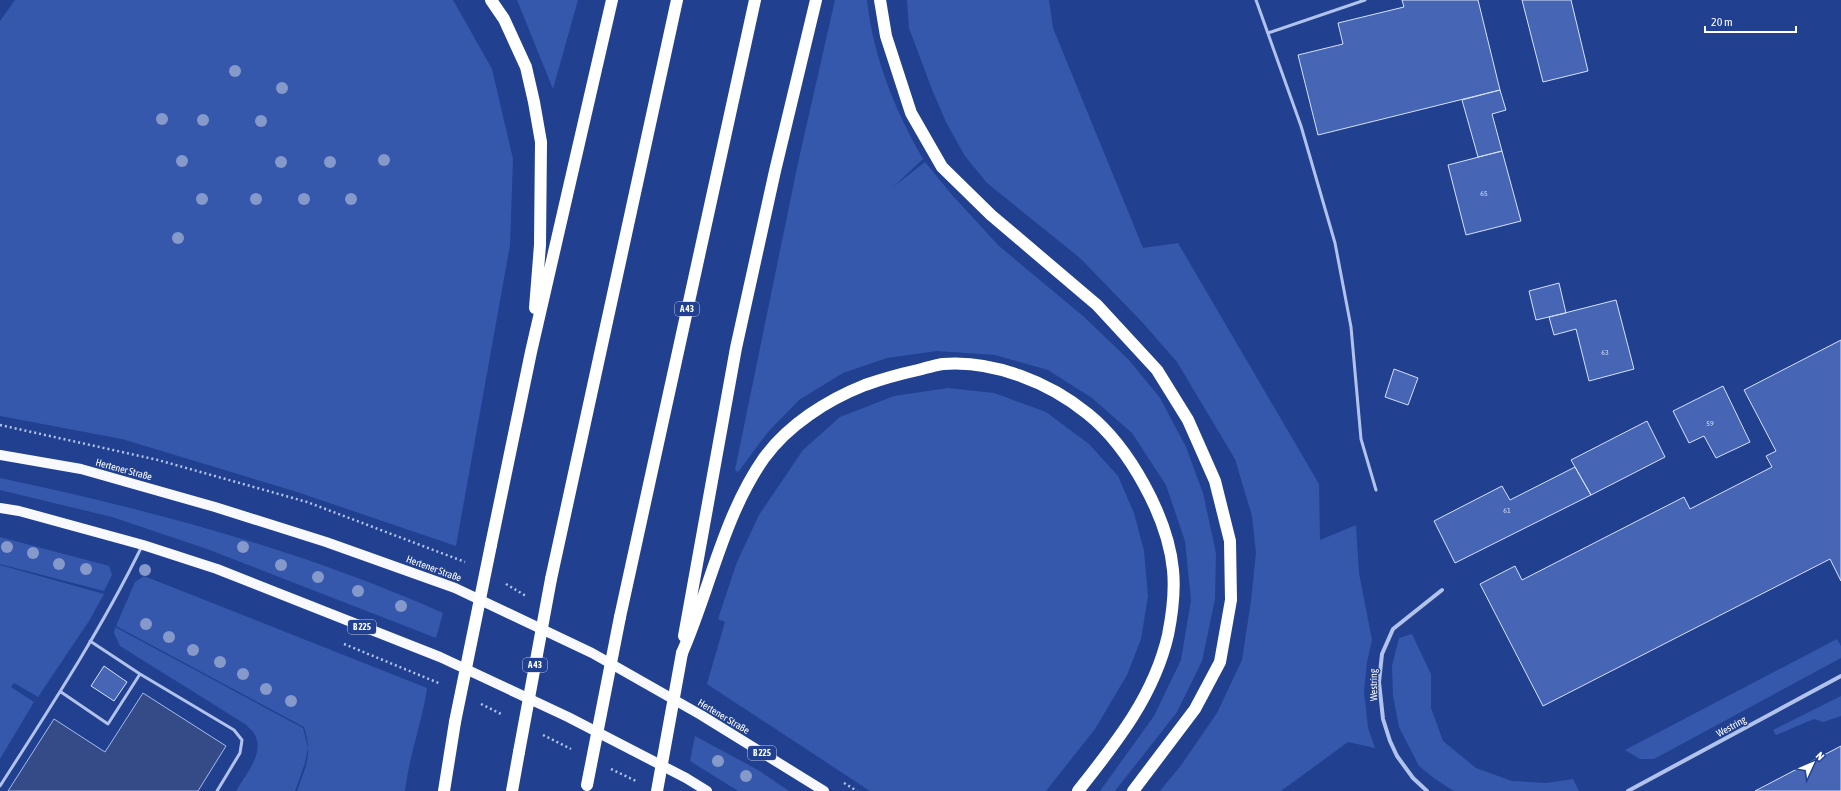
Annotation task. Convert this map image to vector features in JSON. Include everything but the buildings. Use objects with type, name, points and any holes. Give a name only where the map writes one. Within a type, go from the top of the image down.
[{"type":"highway","points":[[491,0],[504,19],[526,67],[541,142],[540,245],[531,352]]},
{"type":"highway","points":[[443,788],[455,722],[531,352],[612,0]]},
{"type":"highway","name":"A 43","points":[[512,791],[551,579],[677,0]]},
{"type":"highway","name":"A 43","points":[[586,788],[620,617],[755,0]]},
{"type":"highway","points":[[657,791],[736,348],[775,171],[816,0]]},
{"type":"highway","points":[[880,0],[886,36],[911,113],[942,167],[991,215],[1097,305],[1157,370],[1188,420],[1215,482],[1230,540],[1231,600],[1220,662],[1195,709],[1133,791]]},
{"type":"highway","points":[[682,653],[696,621],[723,537],[744,493],[765,458],[791,429],[826,404],[854,390],[882,379],[941,364],[991,368],[1016,375],[1039,384],[1089,414],[1111,438],[1131,464],[1146,488],[1159,514],[1173,570],[1172,603],[1168,634],[1151,686],[1119,739],[1078,791]]},
{"type":"main road","name":"Hertener Straße","points":[[0,455],[81,469],[215,506],[326,542],[456,588],[592,653],[701,715],[824,791]]},
{"type":"main road","name":"B 225","points":[[0,508],[19,511],[143,544],[217,569],[440,657],[568,717],[686,778],[707,791]]},
{"type":"street","name":"Westring","points":[[1428,791],[1413,778],[1397,756],[1390,741],[1383,719],[1379,682],[1382,654],[1393,629],[1442,590]]},
{"type":"street","name":"Westring","points":[[1628,791],[1841,676]]},
{"type":"lane","points":[[1256,0],[1301,126],[1335,242],[1351,327],[1361,439],[1376,490]]},
{"type":"lane","points":[[1268,33],[1365,0]]},
{"type":"lane","points":[[0,786],[60,692],[116,597],[143,544]]},
{"type":"lane","points":[[90,641],[140,674],[234,730],[242,740],[240,753],[217,791]]},
{"type":"lane","points":[[60,692],[108,724],[140,674]]},
{"type":"path","points":[[343,644],[446,687]]},
{"type":"path","points":[[480,704],[508,718]]},
{"type":"path","points":[[536,732],[578,753]]},
{"type":"path","points":[[606,767],[641,784]]},
{"type":"shaded area","points":[[15,0],[453,0],[492,69],[513,159],[510,245],[456,546],[297,492],[122,439],[0,416],[0,21]]},
{"type":"shaded area","points":[[517,0],[578,0],[553,89]]},
{"type":"shaded area","points":[[835,0],[867,0],[874,42],[887,82],[903,122],[923,159],[892,188],[925,162],[952,195],[999,246],[1083,316],[1129,360],[1160,398],[1186,447],[1203,493],[1216,553],[1215,599],[1202,661],[1177,712],[1115,791],[1100,791],[1154,716],[1181,660],[1191,600],[1185,541],[1166,485],[1132,433],[1092,398],[1048,370],[995,355],[937,351],[887,358],[843,373],[799,400],[768,432],[738,472],[735,470],[798,163]]},
{"type":"shaded area","points":[[907,0],[1049,0],[1053,28],[1143,248],[1178,243],[1319,484],[1320,540],[1356,525],[1359,573],[1372,640],[1367,662],[1364,691],[1368,728],[1375,748],[1348,742],[1281,791],[1160,791],[1182,764],[1217,713],[1242,660],[1251,601],[1256,553],[1252,516],[1235,459],[1177,362],[1143,323],[1080,258],[987,183],[965,156],[947,124],[933,92],[909,28]]},
{"type":"shaded area","points":[[948,388],[994,393],[1046,412],[1089,444],[1118,476],[1134,513],[1144,551],[1148,596],[1141,639],[1127,675],[1095,729],[1046,791],[870,791],[707,684],[725,622],[718,619],[737,562],[759,515],[803,450],[840,417],[894,396]]},
{"type":"shaded area","points":[[0,478],[57,490],[170,518],[281,551],[335,570],[389,590],[443,613],[436,638],[207,549],[112,517],[0,490]]},
{"type":"shaded area","points":[[0,537],[109,566],[112,575],[104,591],[0,564]]},
{"type":"shaded area","points":[[0,565],[104,594],[89,621],[38,697],[14,683],[11,687],[34,702],[0,759]]},
{"type":"shaded area","points":[[144,576],[427,688],[409,765],[405,791],[297,791],[306,767],[308,753],[307,737],[304,727],[116,626],[135,582]]},
{"type":"shaded area","points":[[115,627],[303,728],[308,748],[305,763],[295,791],[236,791],[253,764],[256,756],[258,748],[254,733],[245,724],[120,646],[114,633]]},
{"type":"shaded area","points":[[1412,634],[1431,674],[1431,708],[1443,741],[1476,768],[1512,781],[1546,783],[1573,779],[1579,791],[1454,791],[1435,779],[1419,766],[1399,727],[1393,696],[1392,666],[1399,638]]},
{"type":"shaded area","points":[[1837,639],[1841,646],[1841,658],[1654,759],[1640,759],[1625,750]]},
{"type":"shaded area","points":[[143,693],[226,746],[198,791],[8,791],[54,719],[105,752]]},
{"type":"shaded area","points":[[1841,696],[1841,716],[1823,722],[1814,719],[1776,735],[1773,730]]},
{"type":"shaded area","points":[[695,736],[758,770],[789,791],[738,791],[690,761]]}]
